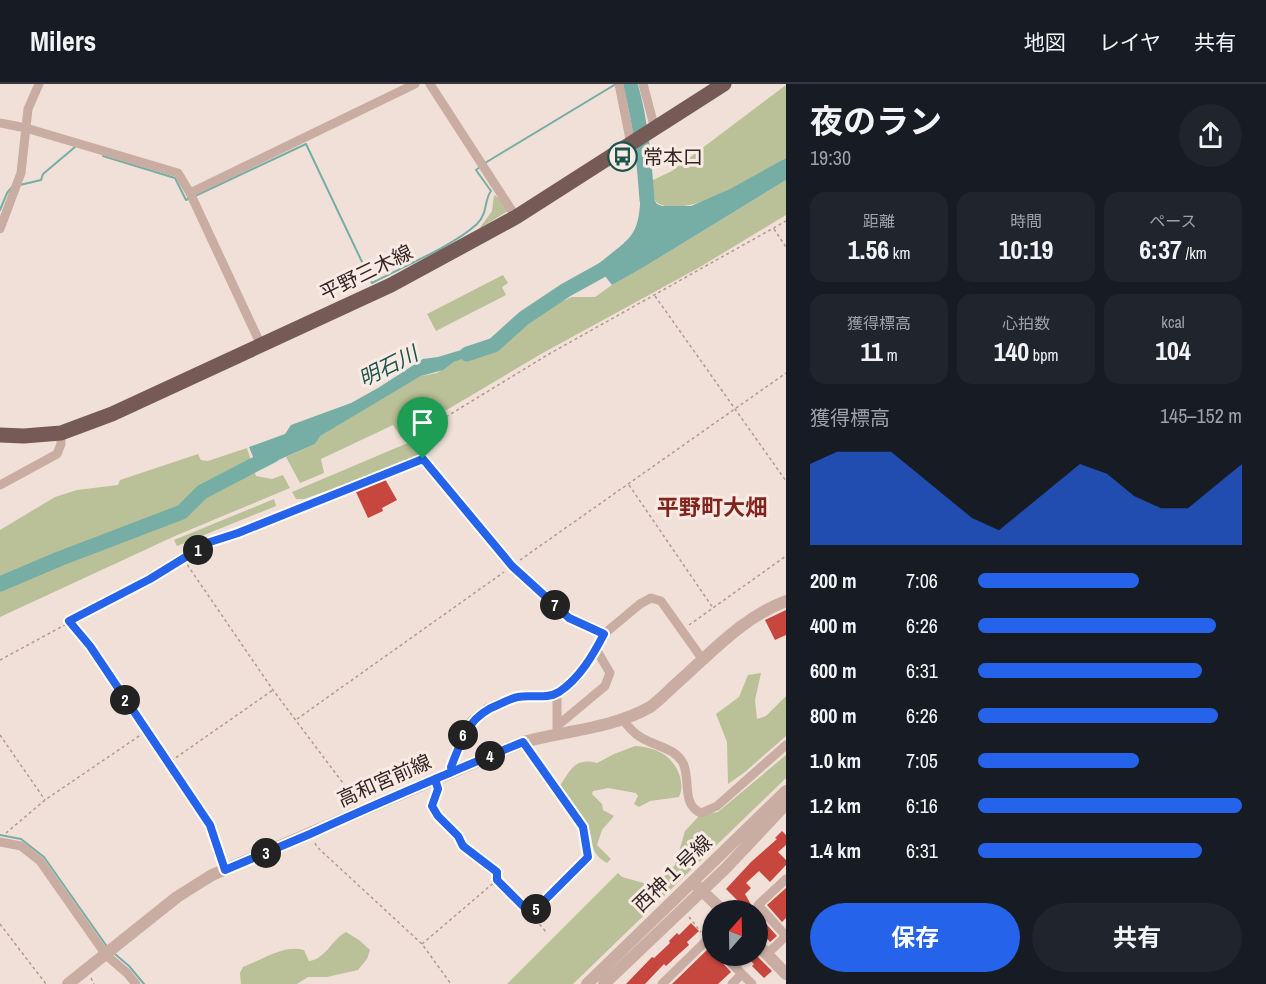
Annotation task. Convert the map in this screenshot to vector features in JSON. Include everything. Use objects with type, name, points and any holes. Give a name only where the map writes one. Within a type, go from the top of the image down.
[{"type":"main road","name":"平野三木線","points":[[0,435],[61,433],[112,414],[391,285],[516,217],[724,84]]},
{"type":"street","points":[[0,229],[21,173],[28,109],[39,84]]},
{"type":"street","points":[[190,193],[415,84]]},
{"type":"street","points":[[430,84],[516,217]]},
{"type":"street","points":[[619,84],[633,143]]},
{"type":"street","points":[[643,84],[653,130]]},
{"type":"street","points":[[0,123],[26,128],[178,173],[190,193],[261,345]]},
{"type":"street","points":[[0,485],[57,454],[62,444],[61,433]]},
{"type":"street","points":[[512,566],[569,618],[604,634]]},
{"type":"street","points":[[452,772],[451,767],[465,731],[472,720],[487,708],[518,697],[538,697],[557,693],[578,677],[604,634],[640,604],[651,598],[661,601],[703,660]]},
{"type":"street","name":"高和宮前線","points":[[68,984],[177,897],[212,875],[523,742],[557,729],[623,720],[651,706],[751,619],[771,606],[786,601]]},
{"type":"street","points":[[557,729],[605,686],[610,673],[596,649]]},
{"type":"street","points":[[557,693],[557,729]]},
{"type":"street","points":[[623,720],[637,735],[678,756],[684,765],[688,798],[693,808],[701,813],[717,806],[786,745]]},
{"type":"street","name":"西神１号線","points":[[587,984],[786,791]]},
{"type":"street","name":"西神１号線","points":[[604,984],[702,891],[786,804]]},
{"type":"street","points":[[0,842],[21,846],[40,861],[136,984]]},
{"type":"street","points":[[768,953],[786,936],[758,905],[786,879]]},
{"type":"street","points":[[691,881],[711,900]]},
{"type":"street","points":[[662,984],[702,948]]},
{"type":"street","points":[[768,955],[786,974]]},
{"type":"street","points":[[734,966],[752,984]]},
{"type":"street","points":[[732,984],[742,974]]},
{"type":"street","points":[[781,984],[786,979]]},
{"type":"path","points":[[512,566],[423,459],[413,437],[549,354],[786,221]]},
{"type":"path","points":[[773,228],[786,247]]},
{"type":"path","points":[[655,295],[786,481]]},
{"type":"path","points":[[297,719],[786,373]]},
{"type":"path","points":[[0,660],[184,559],[210,542],[423,459]]},
{"type":"path","points":[[629,484],[713,608]]},
{"type":"path","points":[[683,630],[786,556]]},
{"type":"path","points":[[184,559],[273,690],[364,810]]},
{"type":"path","points":[[69,621],[90,646],[210,825],[225,870]]},
{"type":"path","points":[[169,762],[273,690]]},
{"type":"path","points":[[8,830],[45,800],[146,731]]},
{"type":"path","points":[[0,735],[45,800]]},
{"type":"path","points":[[523,742],[583,827],[588,857],[531,914]]},
{"type":"path","points":[[435,779],[438,789],[432,806],[438,816],[458,836],[463,846],[497,872],[497,880],[531,914],[546,933]]},
{"type":"path","points":[[310,834],[317,847],[422,944],[451,984]]},
{"type":"path","points":[[422,944],[497,880]]},
{"type":"path","points":[[687,915],[702,932]]},
{"type":"path","points":[[0,924],[46,984]]},
{"type":"green space","points":[[786,85],[786,158],[739,185],[699,202],[681,207],[665,206],[653,199],[651,181],[672,171]]},
{"type":"green space","points":[[786,180],[786,215],[700,267],[541,354],[401,437],[393,425],[321,459],[324,473],[300,483],[286,457],[315,444],[319,436],[421,376],[437,373],[454,362],[486,349],[505,345],[519,331],[552,306],[572,297],[595,297]]},
{"type":"green space","points":[[494,195],[508,211],[479,229],[492,211]]},
{"type":"green space","points":[[503,275],[508,283],[502,287],[506,295],[436,331],[427,314]]},
{"type":"green space","points":[[410,442],[420,458],[304,499],[296,499],[292,492]]},
{"type":"green space","points":[[247,448],[256,476],[272,479],[283,475],[290,488],[175,536],[0,617],[0,530],[55,497],[77,490],[118,485],[120,480],[198,454],[201,460],[208,461]]},
{"type":"green space","points":[[274,499],[276,506],[177,546],[174,540]]},
{"type":"green space","points":[[761,673],[755,700],[757,719],[766,716],[786,696],[786,736],[728,784],[727,742],[716,714],[739,697],[748,675]]},
{"type":"green space","points":[[635,746],[650,748],[669,758],[680,777],[681,792],[679,797],[650,801],[639,807],[634,804],[638,796],[636,793],[608,788],[593,791],[592,794],[602,804],[603,810],[614,816],[602,830],[597,845],[611,859],[607,863],[594,851],[588,827],[559,787],[570,770],[578,763],[597,763]]},
{"type":"green space","points":[[786,755],[786,778],[573,984],[507,984],[618,873],[622,877],[647,884],[659,882],[675,865],[685,831],[700,815],[718,812]]},
{"type":"green space","points":[[346,932],[370,950],[367,959],[358,970],[327,977],[308,977],[297,984],[241,984],[240,973],[243,967],[289,949],[304,950],[309,961],[315,959]]},
{"type":"water","points":[[786,158],[786,180],[644,267],[612,285],[605,276],[593,270],[632,234],[639,214],[641,181],[651,181],[653,199],[657,204],[691,206],[730,189]]},
{"type":"water","points":[[484,343],[486,350],[454,362],[443,370],[421,376],[320,436],[315,444],[258,469],[249,447],[285,434],[291,425],[351,403],[423,359],[438,357]]},
{"type":"building","points":[[385,479],[397,500],[382,508],[383,511],[368,518],[356,492]]},
{"type":"building","points":[[786,610],[786,635],[775,640],[765,620]]},
{"type":"building","points":[[782,831],[786,835],[786,845],[778,852],[786,860],[786,865],[770,882],[759,871],[746,883],[751,888],[745,894],[748,900],[737,900],[726,889],[777,839],[775,838]]},
{"type":"building","points":[[786,888],[786,918],[782,922],[768,904]]},
{"type":"building","points":[[691,923],[699,931],[687,942],[689,945],[666,966],[664,964],[645,984],[626,984],[652,957],[654,958],[670,943],[669,941],[677,933],[679,935]]},
{"type":"building","points":[[768,926],[777,936],[770,942],[768,940]]},
{"type":"building","points":[[702,955],[702,966],[725,966],[731,972],[718,984],[672,984]]},
{"type":"building","points":[[752,966],[767,966],[772,971],[764,978]]},
{"type":"waterway","points":[[485,163],[616,84]]},
{"type":"waterway","points":[[630,84],[639,127],[647,200]]},
{"type":"waterway","points":[[193,197],[306,144],[372,283],[441,248],[477,224],[483,215],[491,191],[476,170],[480,167]]},
{"type":"waterway","points":[[20,185],[41,180],[43,174],[75,147]]},
{"type":"waterway","points":[[103,156],[175,178],[186,200],[188,199]]},
{"type":"waterway","points":[[0,210],[12,187]]},
{"type":"waterway","name":"明石川","points":[[467,354],[494,345],[524,318],[566,290],[613,264]]},
{"type":"waterway","name":"明石川","points":[[0,584],[182,512],[202,492],[273,455]]},
{"type":"waterway","points":[[0,835],[21,839],[44,857],[108,948]]},
{"type":"waterway","points":[[115,954],[144,984]]},
{"type":"place","name":"常本口","points":[[622,156]]},
{"type":"district","name":"平野町大畑","points":[[712,507]]},
{"type":"route","points":[[423,459],[210,542],[150,579],[69,621],[90,646],[210,825],[225,870],[435,779],[452,772],[463,767],[523,742],[583,827],[588,857],[531,914],[497,880],[497,872],[463,846],[458,836],[438,816],[432,806],[438,789],[435,779],[452,772],[451,767],[465,731],[472,720],[487,708],[518,697],[538,697],[557,693],[578,677],[604,634],[569,618],[512,566],[423,459]]}]
